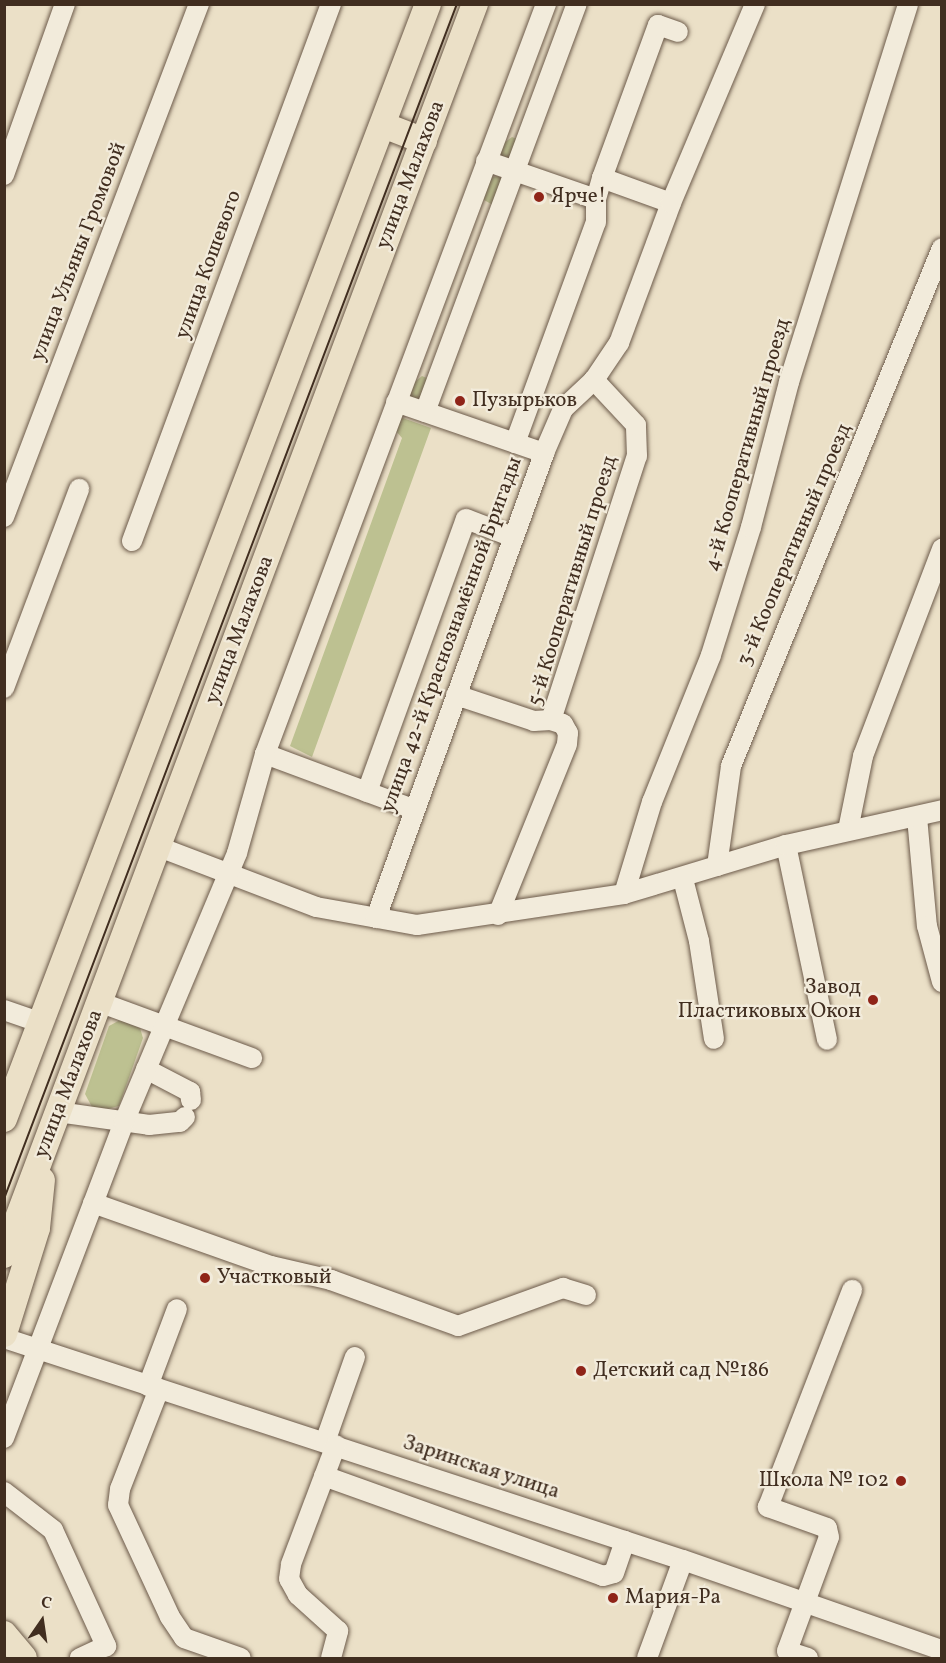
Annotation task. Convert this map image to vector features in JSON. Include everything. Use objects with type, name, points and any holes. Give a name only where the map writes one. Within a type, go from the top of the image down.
[{"type":"main road","name":"улица Малахова","points":[[4,1119],[428,4]]},
{"type":"main road","name":"улица Малахова","points":[[4,1255],[475,4]]},
{"type":"main road","points":[[383,125],[424,141]]},
{"type":"main road","points":[[4,1336],[37,1228],[42,1193],[42,1156]]},
{"type":"main road","points":[[4,1634],[24,1659]]},
{"type":"street","points":[[4,175],[65,4]]},
{"type":"street","name":"улица Ульяны Громовой","points":[[4,517],[199,4]]},
{"type":"street","name":"улица Кошевого","points":[[132,542],[331,4]]},
{"type":"street","points":[[4,1438],[124,1122],[229,873],[265,753],[546,4]]},
{"type":"street","points":[[425,412],[578,4]]},
{"type":"street","points":[[594,380],[618,343],[671,203],[755,4]]},
{"type":"street","name":"4-й Кооперативный проезд","points":[[624,894],[652,802],[711,656],[751,527],[789,382],[908,4]]},
{"type":"street","points":[[515,443],[596,222],[596,200],[602,178],[658,25],[678,32]]},
{"type":"street","points":[[486,161],[596,200]]},
{"type":"street","points":[[602,178],[671,203]]},
{"type":"street","name":"3-й Кооперативный проезд","points":[[717,867],[731,766],[942,248]]},
{"type":"street","name":"улица 42-й Краснознамённой Бригады","points":[[376,918],[413,809],[544,453],[563,409],[594,380]]},
{"type":"street","name":"5-й Кооперативный проезд","points":[[498,915],[567,744],[568,733],[563,724],[551,720],[637,456],[636,425],[594,380]]},
{"type":"street","points":[[396,402],[544,453]]},
{"type":"street","points":[[4,687],[80,489]]},
{"type":"street","points":[[366,792],[466,519],[513,537]]},
{"type":"street","points":[[848,830],[863,756],[942,549]]},
{"type":"street","points":[[456,695],[534,721],[551,720]]},
{"type":"street","points":[[265,753],[413,809]]},
{"type":"street","points":[[159,847],[229,873],[267,891],[316,907],[417,925],[498,915],[624,894],[683,879],[786,845],[942,810]]},
{"type":"street","points":[[917,817],[927,926],[942,982]]},
{"type":"street","points":[[786,845],[827,1040]]},
{"type":"street","points":[[683,879],[699,941],[714,1039]]},
{"type":"street","points":[[99,1002],[252,1058]]},
{"type":"street","points":[[4,1010],[41,1023]]},
{"type":"street","points":[[58,1112],[149,1125],[180,1122],[188,1109],[189,1092],[146,1069]]},
{"type":"street","points":[[93,1203],[271,1266],[331,1280],[458,1326],[563,1288],[586,1295]]},
{"type":"street","points":[[808,1659],[786,1655],[829,1537],[827,1528],[768,1507],[852,1290]]},
{"type":"street","points":[[177,1309],[154,1388],[120,1489],[118,1505],[170,1617],[184,1638],[241,1659]]},
{"type":"street","name":"Заринская улица","points":[[4,1336],[154,1388],[683,1560],[942,1650]]},
{"type":"street","points":[[331,1659],[338,1631],[298,1595],[289,1579],[291,1564],[324,1476],[330,1444],[355,1357]]},
{"type":"street","points":[[324,1476],[603,1576],[614,1573],[625,1541]]},
{"type":"street","points":[[4,1492],[53,1530],[102,1636],[106,1646],[80,1659]]},
{"type":"street","points":[[647,1659],[683,1560]]},
{"type":"green space","points":[[512,137],[519,140],[508,165],[499,161],[501,145]]},
{"type":"green space","points":[[497,176],[504,179],[493,205],[484,200],[483,194],[490,178]]},
{"type":"green space","points":[[422,376],[429,379],[418,405],[409,400],[411,385]]},
{"type":"green space","points":[[400,417],[431,428],[312,757],[290,746],[402,438],[396,431]]},
{"type":"green space","points":[[120,1020],[140,1028],[143,1038],[119,1106],[103,1110],[92,1107],[85,1094],[109,1026]]},
{"type":"tram line","points":[[4,1199],[457,4]]},
{"type":"place","name":"Ярче!","points":[[539,197]]},
{"type":"place","name":"Пузырьков","points":[[460,401]]},
{"type":"place","name":"Завод Пластиковых Окон","points":[[873,1000]]},
{"type":"place","name":"Участковый","points":[[205,1278]]},
{"type":"place","name":"Детский сад №186","points":[[581,1371]]},
{"type":"place","name":"Школа № 102","points":[[901,1481]]},
{"type":"place","name":"Мария-Ра","points":[[613,1598]]}]
